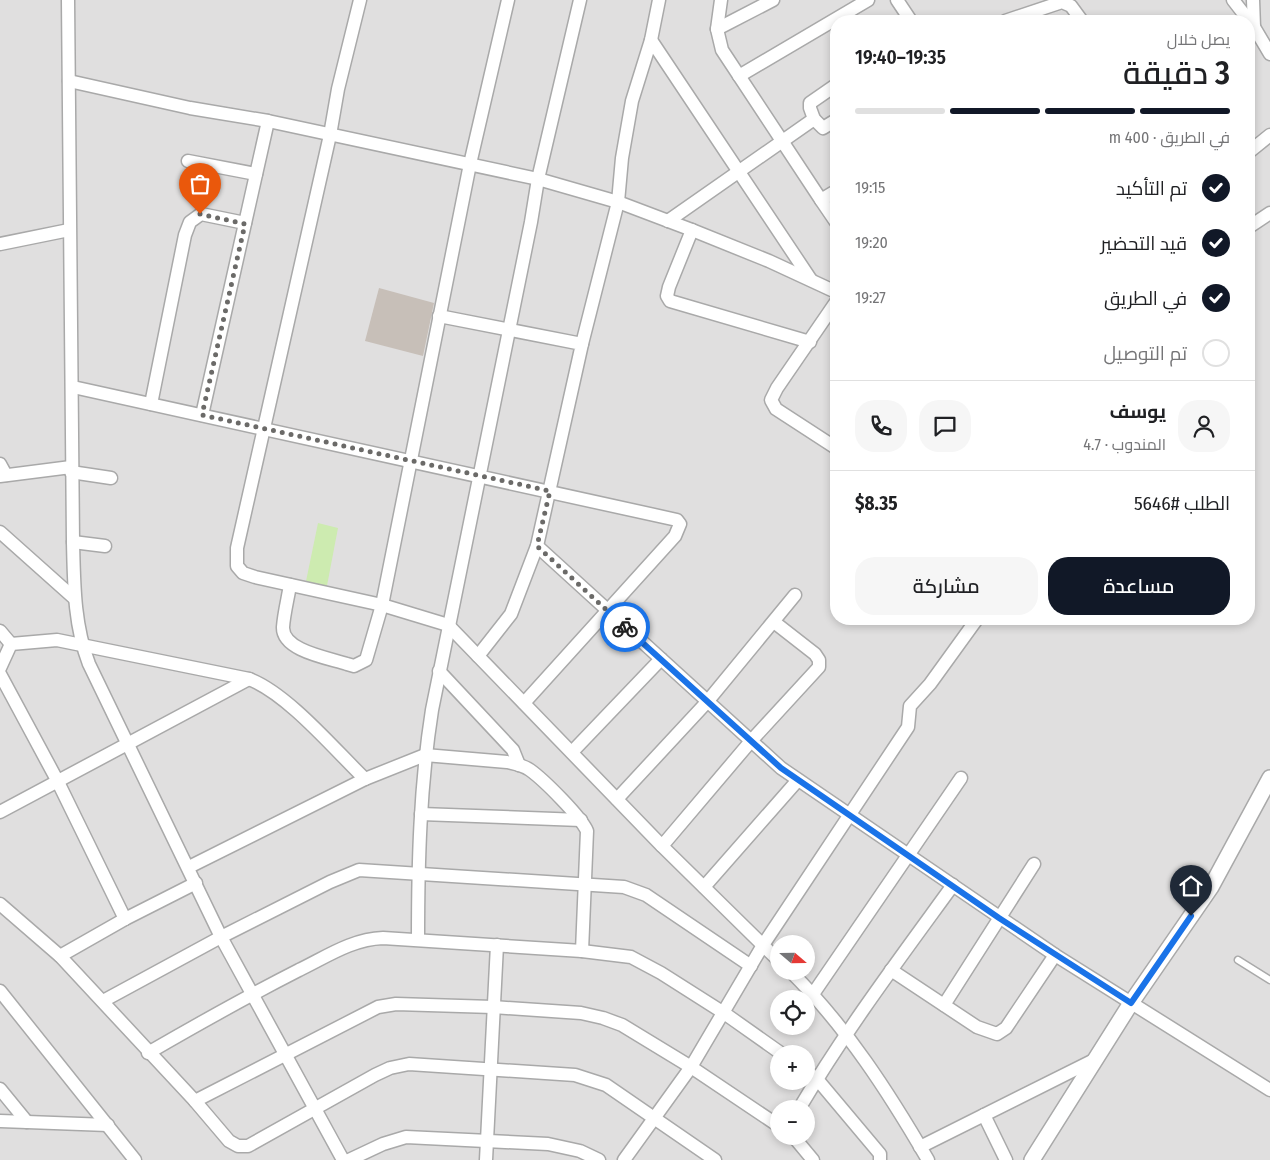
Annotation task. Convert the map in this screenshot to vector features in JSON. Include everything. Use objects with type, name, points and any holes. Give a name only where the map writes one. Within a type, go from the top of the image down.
[{"type":"street","points":[[68,0],[69,230],[73,387],[71,469],[74,598],[81,644],[88,664],[189,867],[221,937],[343,1160]]},
{"type":"street","points":[[360,0],[338,89],[330,135],[263,428],[236,562],[243,573],[382,605],[448,625],[662,846],[770,953]]},
{"type":"street","points":[[290,585],[283,629],[288,642],[298,648],[354,666],[366,660],[382,605],[470,164],[508,0]]},
{"type":"street","points":[[418,939],[418,874],[425,755],[439,671],[510,330],[538,179],[580,0]]},
{"type":"street","points":[[478,656],[511,614],[537,546],[582,344],[618,202],[622,158],[632,101],[652,40],[659,0]]},
{"type":"street","points":[[720,0],[717,29],[722,50],[830,213]]},
{"type":"street","points":[[717,29],[773,0]]},
{"type":"street","points":[[843,15],[868,0]]},
{"type":"street","points":[[897,0],[907,15]]},
{"type":"street","points":[[1233,0],[1245,15]]},
{"type":"street","points":[[1253,0],[1254,15]]},
{"type":"street","points":[[1027,15],[1062,2],[1071,6],[1078,15]]},
{"type":"street","points":[[739,76],[830,22]]},
{"type":"street","points":[[1255,29],[1270,54]]},
{"type":"street","points":[[652,40],[811,280]]},
{"type":"street","points":[[69,80],[190,108],[268,121],[538,179],[618,202],[692,230],[830,289]]},
{"type":"street","points":[[830,90],[810,103],[814,119],[823,128],[830,124]]},
{"type":"street","points":[[668,221],[814,119]]},
{"type":"street","points":[[202,415],[268,121]]},
{"type":"street","points":[[1255,147],[1270,135]]},
{"type":"street","points":[[188,161],[256,174]]},
{"type":"street","points":[[821,200],[830,195]]},
{"type":"street","points":[[152,404],[185,235],[190,222],[200,214],[245,224]]},
{"type":"street","points":[[1255,223],[1270,214]]},
{"type":"street","points":[[0,244],[69,230]]},
{"type":"street","points":[[692,230],[669,287],[667,296],[670,301],[810,342]]},
{"type":"street","points":[[830,311],[772,395],[772,403],[776,409],[830,444]]},
{"type":"street","points":[[439,316],[582,344]]},
{"type":"street","points":[[73,387],[667,516],[679,522],[680,527],[674,536],[524,703]]},
{"type":"street","points":[[2,472],[71,469],[111,478]]},
{"type":"street","points":[[0,532],[74,598]]},
{"type":"street","points":[[73,542],[105,546]]},
{"type":"street","points":[[537,546],[750,741],[798,780],[1055,955],[1270,1090]]},
{"type":"street","points":[[617,799],[707,702],[795,596]]},
{"type":"street","points":[[662,846],[750,741],[815,673],[820,664],[815,654],[774,622]]},
{"type":"street","points":[[624,1160],[691,1067],[763,946],[848,815],[908,728],[910,706],[930,684],[973,625]]},
{"type":"street","points":[[0,631],[11,644]]},
{"type":"street","points":[[11,644],[57,640],[249,679],[260,683],[282,699],[365,779]]},
{"type":"street","points":[[0,668],[11,644]]},
{"type":"street","points":[[572,752],[661,659]]},
{"type":"street","points":[[439,671],[513,750],[519,765]]},
{"type":"street","points":[[0,674],[57,780],[125,919]]},
{"type":"street","points":[[0,812],[127,742],[249,679]]},
{"type":"street","points":[[189,867],[365,779],[425,755],[519,765],[530,771],[581,820],[588,837],[582,951]]},
{"type":"street","points":[[815,991],[961,778]]},
{"type":"street","points":[[1032,1160],[1131,1003],[1211,887],[1270,778]]},
{"type":"street","points":[[704,887],[798,780]]},
{"type":"street","points":[[421,814],[581,820]]},
{"type":"street","points":[[944,1005],[1034,864]]},
{"type":"street","points":[[103,1002],[221,937],[351,872],[366,870],[624,887],[646,895],[751,966]]},
{"type":"street","points":[[60,956],[125,919],[196,883]]},
{"type":"street","points":[[815,1072],[847,1036],[891,970],[953,885]]},
{"type":"street","points":[[0,904],[60,956],[148,1053],[195,1101],[229,1141],[243,1147],[248,1146],[375,1075],[400,1065],[575,1075],[591,1079],[618,1093],[716,1160]]},
{"type":"street","points":[[148,1053],[252,994],[361,940],[370,938],[418,939],[616,954],[642,961],[724,1013],[770,1046]]},
{"type":"street","points":[[486,1160],[497,945]]},
{"type":"street","points":[[891,970],[977,1027],[998,1034],[1006,1028],[1055,955]]},
{"type":"street","points":[[799,980],[809,990]]},
{"type":"street","points":[[0,991],[134,1160]]},
{"type":"street","points":[[815,996],[847,1036],[901,1114],[928,1160]]},
{"type":"street","points":[[195,1101],[286,1056],[378,1007],[396,1004],[493,1007],[582,1013],[603,1018],[622,1026],[691,1067],[770,1120]]},
{"type":"street","points":[[920,1147],[1096,1059]]},
{"type":"street","points":[[815,1078],[880,1154],[880,1160]]},
{"type":"street","points":[[0,1089],[27,1122]]},
{"type":"street","points":[[984,1115],[1006,1160]]},
{"type":"street","points":[[0,1122],[108,1125]]},
{"type":"street","points":[[349,1160],[383,1144],[406,1137],[487,1140],[565,1147],[600,1160]]},
{"type":"street","points":[[800,1145],[813,1160]]},
{"type":"lane","points":[[1238,960],[1270,980]]},
{"type":"shaded area","points":[[0,0],[1270,0],[1270,1160],[0,1160]]},
{"type":"green space","points":[[318,523],[338,528],[326,591],[305,586]]},
{"type":"building","points":[[379,288],[434,303],[423,356],[365,341]]},
{"type":"way so far","points":[[200,214],[245,224],[202,415],[550,491],[537,546],[625,627]]},
{"type":"route","points":[[625,627],[781,768],[999,918],[1131,1003],[1191,916]]}]
